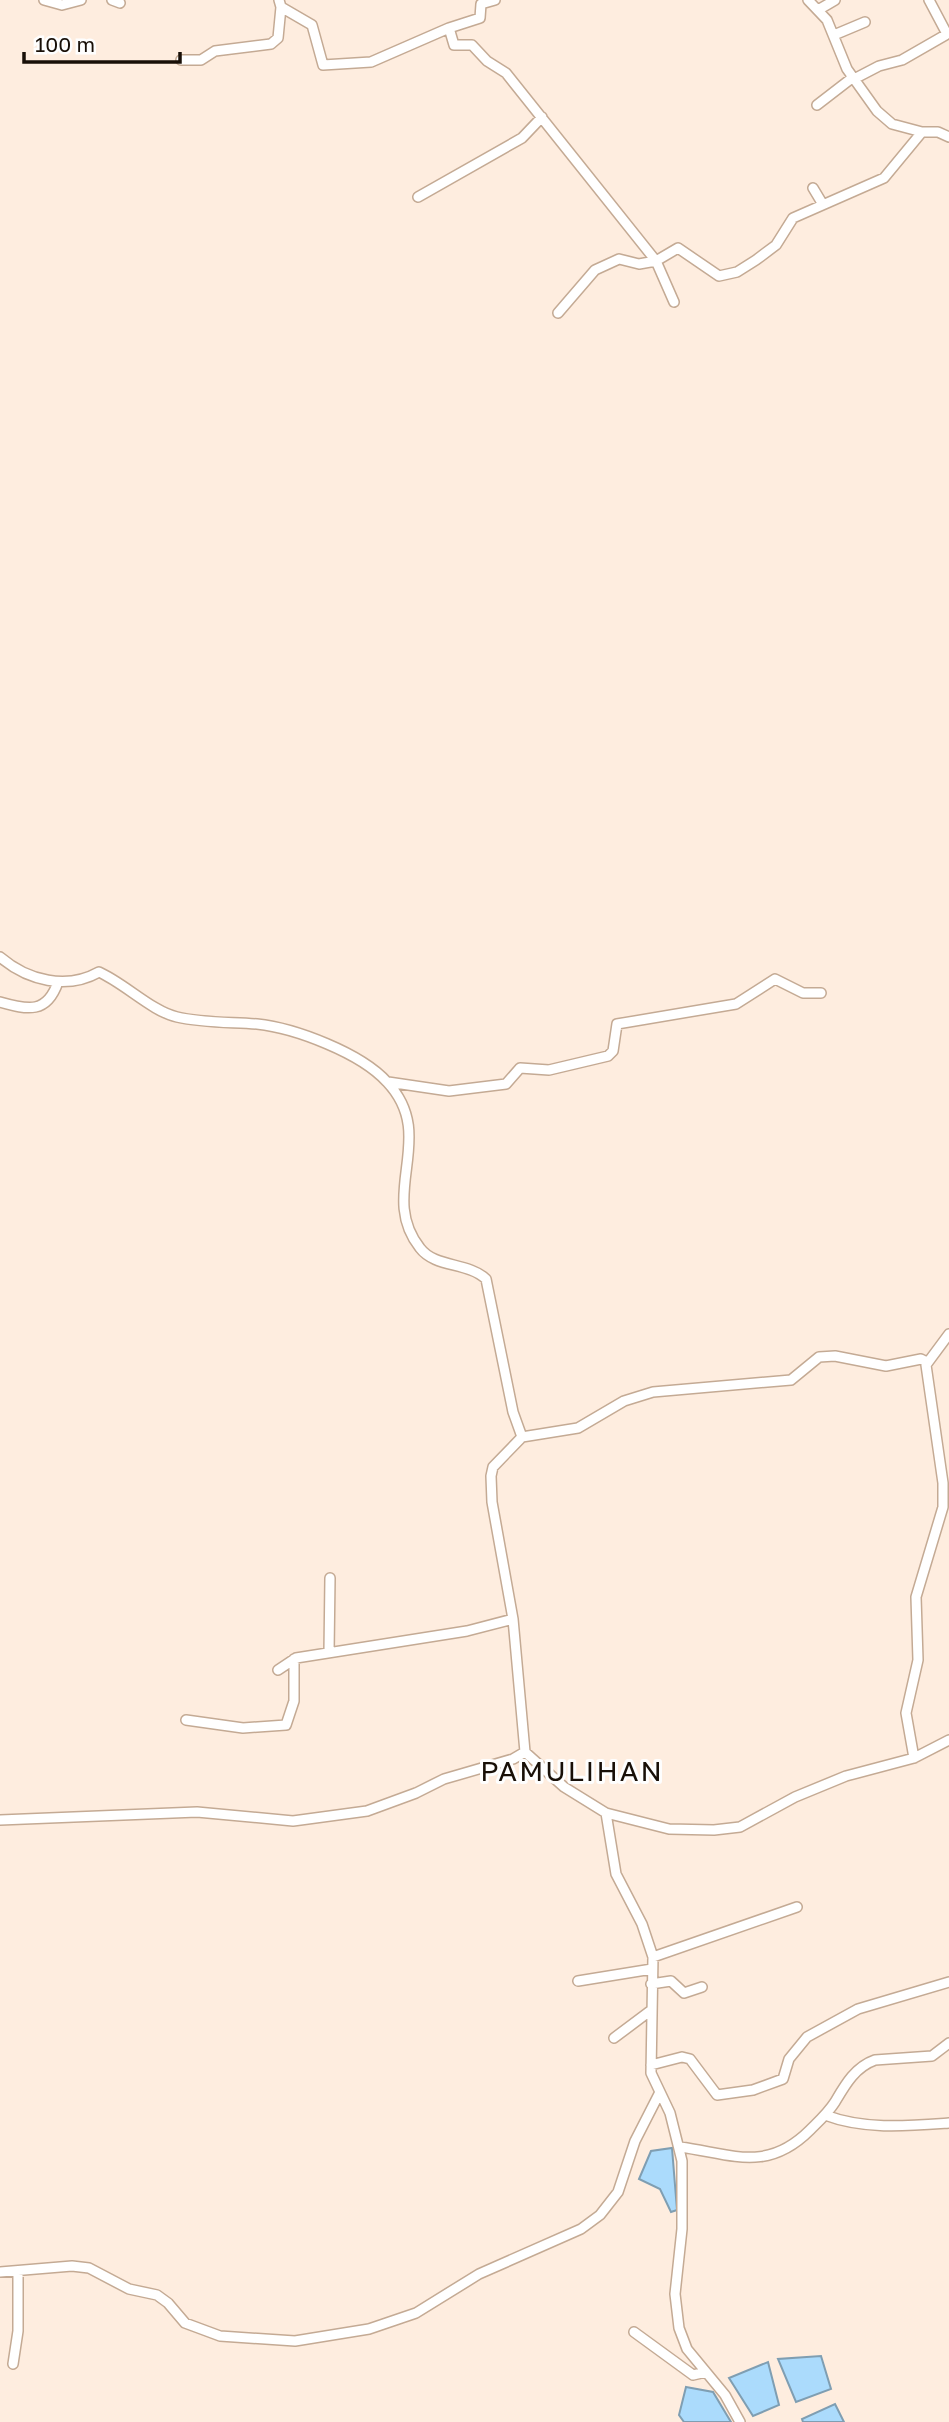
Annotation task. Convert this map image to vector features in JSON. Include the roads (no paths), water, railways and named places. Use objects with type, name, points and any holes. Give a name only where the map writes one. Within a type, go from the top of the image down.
[{"type":"street","points":[[44,0],[62,5],[82,0]]},
{"type":"street","points":[[280,3],[312,25],[323,65],[371,62],[449,28],[480,18],[481,4],[495,0]]},
{"type":"street","points":[[808,0],[827,20],[853,78],[877,111],[892,124],[922,132],[938,132],[949,137]]},
{"type":"street","points":[[818,10],[835,0]]},
{"type":"street","points":[[817,105],[853,78],[899,61],[948,34],[929,0]]},
{"type":"street","points":[[181,60],[201,60],[215,51],[271,44],[278,38],[280,3]]},
{"type":"street","points":[[834,35],[865,22]]},
{"type":"street","points":[[449,28],[453,44],[472,45],[487,61],[506,73],[656,261],[674,302]]},
{"type":"street","points":[[418,197],[522,138],[542,117]]},
{"type":"street","points":[[558,313],[595,270],[620,259],[639,264],[656,261],[678,248],[719,276],[737,272],[776,244],[793,218],[884,178],[922,132]]},
{"type":"street","points":[[813,188],[822,203]]},
{"type":"street","points":[[0,957],[14,969],[58,982],[81,982],[99,972],[119,981],[175,1017],[258,1024],[304,1036],[353,1058],[387,1082],[406,1113],[410,1127],[411,1145],[403,1185],[406,1220],[421,1250],[433,1258],[478,1272],[486,1279],[513,1412],[522,1437]]},
{"type":"street","points":[[387,1082],[443,1092],[501,1085],[520,1068],[549,1070],[608,1056],[613,1051],[617,1024],[736,1004],[770,980],[778,980],[803,993],[821,993]]},
{"type":"street","points":[[0,1002],[21,1007],[42,1005],[51,999],[58,982]]},
{"type":"street","points":[[914,1758],[906,1713],[918,1660],[916,1597],[943,1507],[943,1483],[928,1386],[928,1362],[949,1334]]},
{"type":"street","points":[[928,1362],[921,1359],[876,1365],[835,1356],[819,1357],[791,1380],[653,1392],[624,1401],[578,1428],[522,1437],[493,1467],[492,1502],[513,1619],[525,1752],[564,1787],[606,1813],[668,1829],[714,1830],[740,1827],[795,1797],[846,1776],[914,1758],[949,1740]]},
{"type":"street","points":[[329,1652],[330,1578]]},
{"type":"street","points":[[278,1670],[294,1659],[467,1631],[513,1619]]},
{"type":"street","points":[[186,1720],[243,1728],[286,1725],[294,1701],[294,1659]]},
{"type":"street","points":[[0,1820],[197,1812],[306,1819],[367,1811],[416,1793],[444,1779],[513,1759],[525,1752]]},
{"type":"street","points":[[606,1813],[616,1874],[642,1924],[653,1957],[650,2011],[652,2081],[670,2113],[680,2147],[682,2229],[676,2313],[681,2339],[725,2395],[740,2422]]},
{"type":"street","points":[[653,1957],[797,1907]]},
{"type":"street","points":[[578,1981],[652,1969]]},
{"type":"street","points":[[651,1984],[671,1981],[684,1993],[702,1987]]},
{"type":"street","points":[[650,2065],[682,2057],[690,2059],[717,2095],[764,2086],[783,2079],[789,2059],[807,2037],[858,2008],[949,1982]]},
{"type":"street","points":[[614,2038],[650,2011]]},
{"type":"street","points":[[680,2147],[731,2157],[777,2154],[800,2140],[825,2116],[849,2080],[866,2064],[875,2060],[932,2056],[949,2043]]},
{"type":"street","points":[[0,2272],[72,2266],[89,2268],[129,2289],[157,2295],[169,2303],[185,2323],[220,2336],[295,2341],[369,2329],[416,2314],[479,2274],[581,2229],[600,2215],[618,2192],[635,2141],[659,2094]]},
{"type":"street","points":[[825,2116],[841,2122],[874,2125],[949,2123]]},
{"type":"street","points":[[13,2364],[18,2332],[18,2271]]},
{"type":"street","points":[[634,2332],[694,2375],[706,2372]]},
{"type":"water","points":[[672,2148],[677,2210],[671,2212],[660,2189],[639,2179],[651,2151]]},
{"type":"water","points":[[821,2356],[831,2389],[796,2402],[778,2359]]},
{"type":"water","points":[[768,2362],[779,2405],[753,2416],[729,2378]]},
{"type":"water","points":[[686,2387],[713,2392],[731,2422],[684,2422],[679,2415]]},
{"type":"water","points":[[835,2404],[844,2422],[803,2422],[802,2419]]},
{"type":"district","name":"PAMULIHAN","points":[[572,1770]]}]
